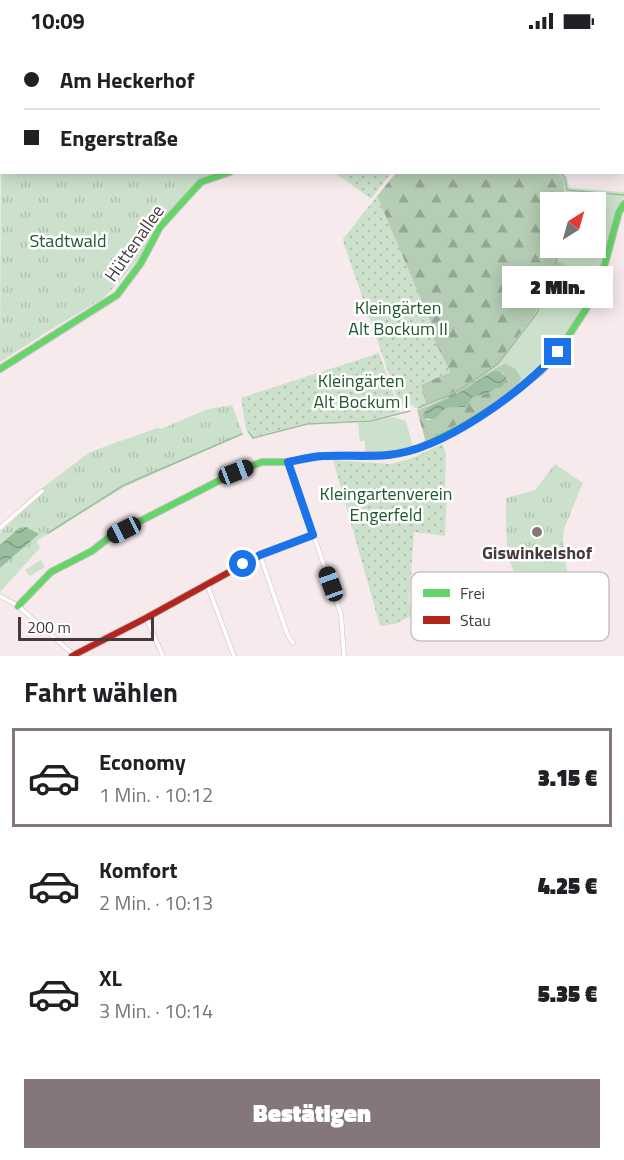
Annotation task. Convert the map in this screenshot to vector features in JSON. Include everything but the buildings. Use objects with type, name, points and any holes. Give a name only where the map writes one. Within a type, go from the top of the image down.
[{"type":"street","name":"Hüttenallee","points":[[0,369],[117,295],[141,263],[160,227],[201,182],[224,174]]},
{"type":"street","points":[[18,606],[51,572],[92,551],[111,536],[236,472],[262,462],[288,462],[321,456],[389,455],[417,449],[469,422],[525,384],[541,371],[558,352],[586,309],[600,282],[615,224],[624,204]]},
{"type":"street","points":[[288,462],[341,614],[344,656]]},
{"type":"street","points":[[0,528],[42,491]]},
{"type":"street","points":[[0,596],[18,606],[74,656],[260,555],[313,535]]},
{"type":"street","points":[[260,555],[288,636],[293,643]]},
{"type":"street","points":[[207,584],[234,656]]},
{"type":"street","points":[[146,618],[163,656]]},
{"type":"green space","name":"Stadtwald","points":[[1,174],[218,174],[200,179],[156,228],[141,257],[104,298],[0,362]]},
{"type":"green space","points":[[336,174],[390,174],[371,199]]},
{"type":"green space","points":[[395,174],[558,174],[564,179],[564,192],[540,192],[540,258],[557,258],[557,261],[596,279],[595,284],[577,280],[549,281],[534,315],[496,365],[450,394],[426,404],[420,385],[450,372],[429,330],[432,326],[377,196]]},
{"type":"green space","points":[[558,174],[564,174],[567,177],[569,188],[624,192],[606,250],[606,192],[564,192],[564,179]]},
{"type":"green space","name":"Kleingärten Alt Bockum II","points":[[377,196],[432,326],[429,330],[450,372],[421,385],[426,404],[415,408],[412,404],[400,406],[343,239]]},
{"type":"green space","points":[[557,258],[604,258],[598,279],[585,309],[555,354],[541,369],[519,385],[516,369],[505,363],[496,365],[534,315],[549,280],[573,281],[576,279],[595,283],[596,279],[557,261]]},
{"type":"green space","name":"Kleingärten Alt Bockum I","points":[[379,353],[400,412],[370,420],[307,423],[253,437],[246,429],[241,398]]},
{"type":"green space","points":[[505,363],[516,369],[521,378],[507,395],[494,405],[426,443],[417,410],[440,400]],"holes":[[[495,370],[504,374],[491,392],[473,397],[465,407],[446,408],[434,420],[426,420],[428,407],[452,397]]]},
{"type":"green space","points":[[232,405],[243,434],[124,487],[37,541],[40,548],[0,592],[0,568],[15,555],[19,528],[0,545],[0,533],[43,491],[41,489],[90,452],[157,428],[161,429],[208,409]]},
{"type":"green space","points":[[393,417],[406,421],[413,447],[388,453],[365,454],[365,441],[360,441],[358,423]]},
{"type":"green space","name":"Kleingartenverein Engerfeld","points":[[442,444],[446,453],[445,536],[414,532],[409,602],[411,616],[395,624],[380,626],[333,460],[390,464],[410,459]]},
{"type":"green space","points":[[555,464],[583,483],[564,529],[567,572],[515,572],[513,570],[508,551],[506,498],[535,490]]},
{"type":"green space","points":[[41,560],[45,567],[30,576],[25,570]]},
{"type":"water","points":[[495,370],[506,377],[506,382],[501,388],[495,388],[491,392],[473,397],[466,407],[446,408],[434,420],[424,418],[423,414],[428,407],[452,397]]},
{"type":"water","points":[[26,527],[39,534],[0,568],[0,545],[19,528]]},
{"type":"waterway","points":[[562,174],[565,178],[567,190],[624,195]]},
{"type":"waterway","points":[[418,408],[452,394],[497,365],[537,313],[557,258]]},
{"type":"waterway","points":[[248,431],[253,438],[307,424],[370,421],[410,411]]},
{"type":"waterway","points":[[48,533],[124,485],[242,434]]},
{"type":"traffic: fast","points":[[0,369],[117,295],[141,263],[160,227],[201,182],[224,174]]},
{"type":"traffic: fast","points":[[18,606],[51,572],[92,551],[111,536],[236,472],[262,462],[288,462],[321,456],[389,455],[417,449],[497,405],[541,371],[558,352],[586,309],[600,282],[619,212],[624,204]]},
{"type":"traffic: jam","points":[[72,656],[260,555],[313,535]]},
{"type":"place","name":"Giswinkelshof","points":[[537,532]]},
{"type":"route","points":[[243,564],[260,555],[313,535],[288,462],[321,456],[389,455],[422,447],[497,405],[541,371],[558,352]]}]
